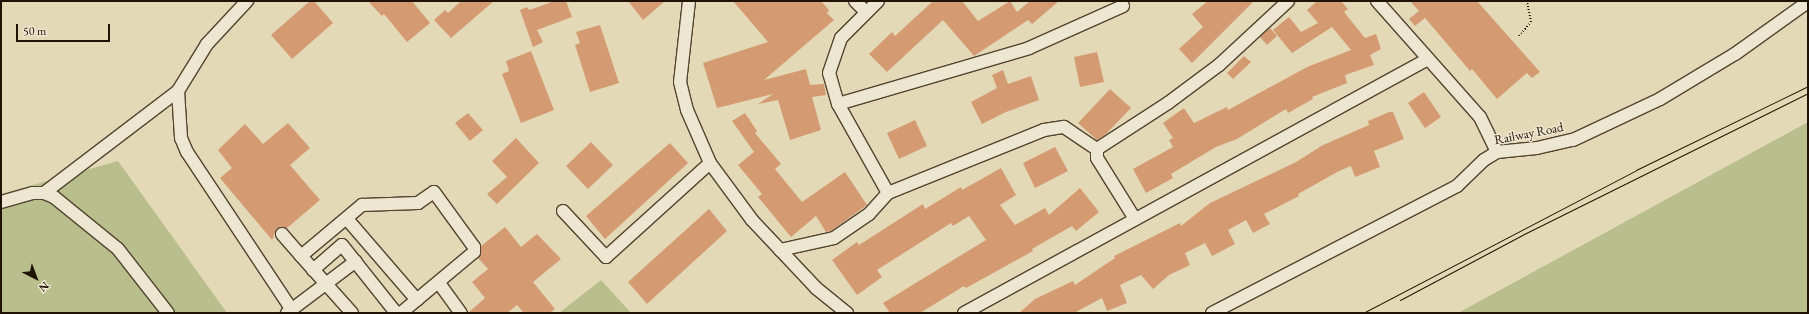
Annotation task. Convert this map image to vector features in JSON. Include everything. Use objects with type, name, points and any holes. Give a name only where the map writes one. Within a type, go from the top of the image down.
[{"type":"street","points":[[44,193],[178,91],[207,44],[247,1]]},
{"type":"street","points":[[689,1],[680,82],[687,110],[710,163],[752,220],[816,288],[847,313]]},
{"type":"street","points":[[856,1],[866,12]]},
{"type":"street","points":[[878,1],[841,38],[829,73],[838,104],[888,193]]},
{"type":"street","points":[[1097,149],[1168,103],[1219,65],[1288,1]]},
{"type":"street","points":[[1377,1],[1480,117],[1497,152]]},
{"type":"street","name":"Railway Road","points":[[1212,313],[1457,186],[1484,160],[1497,152],[1536,148],[1573,140],[1660,99],[1735,54],[1808,2]]},
{"type":"street","points":[[838,104],[1029,48],[1123,6]]},
{"type":"street","points":[[964,313],[1428,59]]},
{"type":"street","points":[[178,91],[181,138],[187,152],[290,311],[356,261]]},
{"type":"street","points":[[780,250],[834,238],[869,214],[888,193],[1044,130],[1064,127],[1097,149]]},
{"type":"street","points":[[1097,149],[1097,158],[1135,219]]},
{"type":"street","points":[[563,211],[606,256],[710,163]]},
{"type":"street","points":[[301,256],[362,205],[418,203],[434,192],[474,247],[474,252],[402,313]]},
{"type":"street","points":[[1,202],[21,195],[44,193],[54,197],[118,249],[168,313]]},
{"type":"street","points":[[347,219],[417,300]]},
{"type":"street","points":[[282,234],[352,313]]},
{"type":"street","points":[[313,270],[342,246],[356,261],[396,313]]},
{"type":"street","points":[[439,283],[461,313]]},
{"type":"path","points":[[1519,36],[1531,22],[1527,1]]},
{"type":"green space","points":[[1808,122],[1808,313],[1458,313],[1601,235]]},
{"type":"green space","points":[[118,161],[227,313],[1,313],[1,194]]},
{"type":"green space","points":[[601,280],[631,313],[559,313]]},
{"type":"building","points":[[310,1],[314,1],[333,23],[292,59],[271,35]]},
{"type":"building","points":[[368,1],[412,1],[430,23],[407,42],[384,14],[382,16]]},
{"type":"building","points":[[461,1],[494,1],[451,38],[434,20],[445,10],[448,13]]},
{"type":"building","points":[[555,1],[566,1],[572,17],[537,30],[543,42],[533,47],[520,10],[527,7],[529,10]]},
{"type":"building","points":[[628,1],[665,1],[643,20]]},
{"type":"building","points":[[733,1],[821,1],[829,10],[827,13],[834,20],[764,80],[806,69],[810,85],[824,84],[826,95],[812,97],[821,130],[790,140],[778,100],[758,104],[773,94],[717,108],[703,63],[768,42]]},
{"type":"building","points":[[933,1],[962,1],[978,21],[1010,1],[1017,12],[1030,1],[1059,1],[1032,24],[1028,20],[974,56],[943,20],[887,72],[869,54],[892,32],[895,36]]},
{"type":"building","points":[[1208,1],[1254,1],[1192,63],[1179,49],[1203,27],[1192,14]]},
{"type":"building","points":[[1317,1],[1341,1],[1348,9],[1344,12],[1365,38],[1376,34],[1381,49],[1370,55],[1374,65],[1345,75],[1347,83],[1312,97],[1313,99],[1288,113],[1286,109],[1237,139],[1216,147],[1171,174],[1173,178],[1146,193],[1133,169],[1173,147],[1169,140],[1173,138],[1163,123],[1184,108],[1194,123],[1227,107],[1228,110],[1307,67],[1351,50],[1332,27],[1292,53],[1273,30],[1289,17],[1301,32],[1318,23],[1307,10]]},
{"type":"building","points":[[1410,1],[1477,1],[1540,72],[1532,78],[1527,73],[1497,99],[1472,69],[1470,71],[1425,18],[1415,26],[1409,19],[1419,11]]},
{"type":"building","points":[[600,25],[619,83],[590,92],[575,45],[580,43],[576,32]]},
{"type":"building","points":[[1270,28],[1277,36],[1267,45],[1260,37]]},
{"type":"building","points":[[531,51],[554,110],[521,123],[502,74],[509,71],[506,61]]},
{"type":"building","points":[[1097,52],[1104,82],[1080,87],[1074,57]]},
{"type":"building","points":[[1244,56],[1251,62],[1233,79],[1227,73]]},
{"type":"building","points":[[1003,70],[1008,84],[1031,76],[1039,100],[1006,112],[982,124],[971,102],[997,88],[992,75]]},
{"type":"building","points":[[1110,89],[1131,108],[1106,134],[1097,140],[1078,123]]},
{"type":"building","points":[[1424,92],[1441,117],[1425,128],[1408,103]]},
{"type":"building","points":[[1389,112],[1393,112],[1404,139],[1374,151],[1380,167],[1355,177],[1351,166],[1339,171],[1298,194],[1299,196],[1264,214],[1270,224],[1253,233],[1246,220],[1228,230],[1235,244],[1212,256],[1205,243],[1185,253],[1190,265],[1169,275],[1153,289],[1141,275],[1120,285],[1127,303],[1107,311],[1102,298],[1074,313],[1019,313],[1035,299],[1073,281],[1075,285],[1115,258],[1114,256],[1180,223],[1181,226],[1210,203],[1296,162],[1323,145],[1369,125],[1368,121]]},
{"type":"building","points":[[468,113],[483,130],[470,141],[455,123]]},
{"type":"building","points":[[745,113],[757,131],[755,133],[781,164],[775,169],[802,202],[845,172],[867,205],[831,231],[826,232],[816,216],[791,237],[758,197],[762,194],[738,165],[754,152],[732,121]]},
{"type":"building","points":[[915,120],[927,146],[899,159],[887,133]]},
{"type":"building","points":[[288,123],[310,148],[290,165],[320,200],[287,228],[277,228],[272,240],[220,178],[232,168],[218,150],[245,124],[263,144]]},
{"type":"building","points":[[516,138],[539,163],[497,204],[487,194],[507,177],[492,161]]},
{"type":"building","points":[[591,142],[613,165],[588,189],[566,166]]},
{"type":"building","points":[[670,143],[688,163],[605,239],[586,216]]},
{"type":"building","points":[[1055,147],[1068,171],[1035,188],[1023,163]]},
{"type":"building","points":[[1001,168],[1016,195],[1000,205],[1015,225],[1045,208],[1049,215],[1080,188],[1099,212],[1076,231],[1072,226],[1032,249],[1033,251],[966,288],[964,286],[920,313],[890,313],[883,303],[986,240],[969,216],[953,226],[951,223],[877,270],[882,277],[857,295],[832,260],[857,242],[859,245],[923,204],[925,209],[961,187],[962,190]]},
{"type":"building","points":[[709,209],[727,231],[647,304],[628,282]]},
{"type":"building","points":[[505,227],[521,247],[537,234],[561,259],[533,282],[555,309],[550,313],[524,313],[517,305],[507,313],[468,313],[485,298],[472,282],[488,269],[478,258],[481,246]]},
{"type":"tram line","points":[[1363,313],[1636,170],[1808,86]]},
{"type":"tram line","points":[[1400,300],[1522,235],[1808,93]]}]
